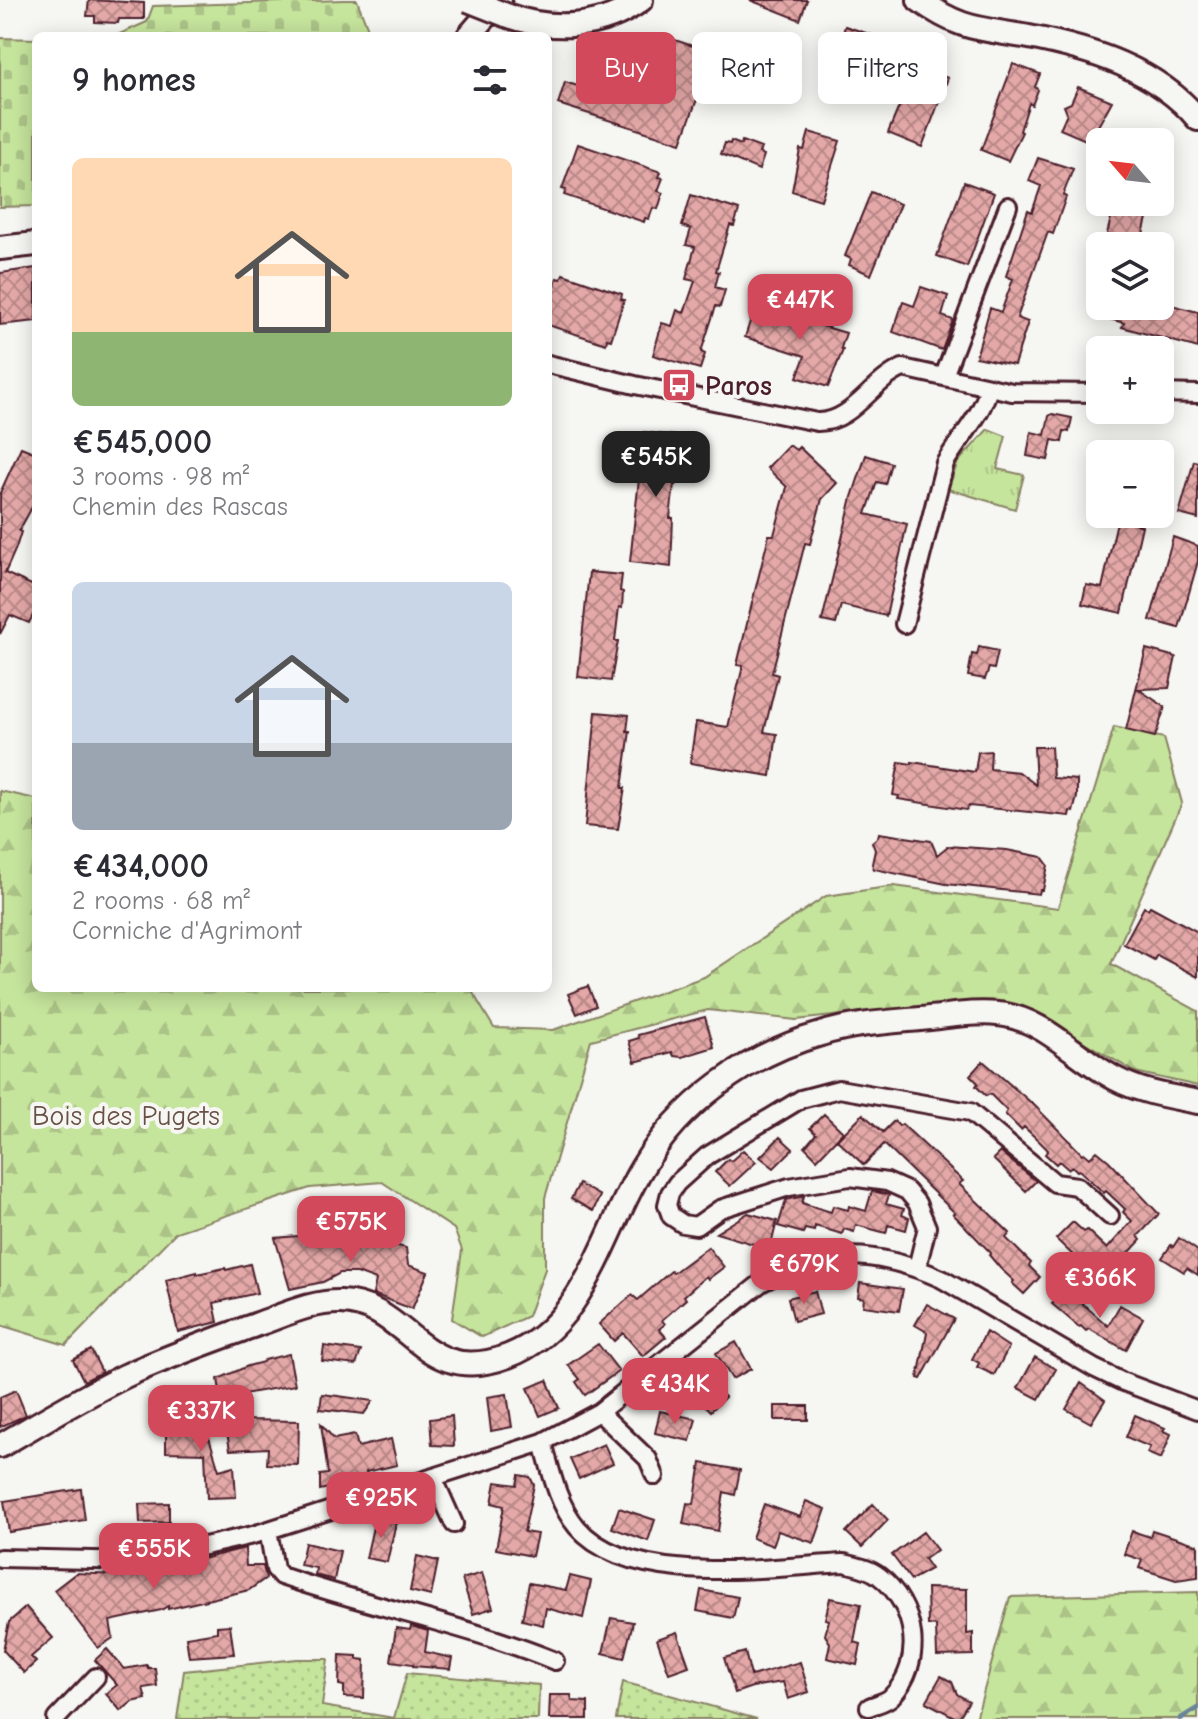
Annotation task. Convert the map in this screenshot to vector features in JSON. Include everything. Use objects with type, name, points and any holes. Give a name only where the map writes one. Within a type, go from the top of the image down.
[{"type":"main road","points":[[468,0],[503,7],[525,30],[593,22],[641,0]]},
{"type":"main road","points":[[919,0],[952,22],[974,29],[1063,44],[1118,62],[1151,79],[1187,106],[1198,119]]},
{"type":"main road","points":[[474,32],[503,7]]},
{"type":"main road","points":[[0,248],[32,244]]},
{"type":"main road","points":[[0,1446],[125,1376],[315,1305],[342,1302],[372,1310],[430,1353],[451,1361],[479,1364],[510,1356],[546,1333],[567,1311],[642,1167],[684,1113],[743,1069],[792,1044],[823,1033],[968,1014],[1004,1015],[1044,1031],[1100,1070],[1136,1088],[1198,1102]]},
{"type":"street","points":[[944,376],[1008,206]]},
{"type":"street","points":[[552,365],[817,422],[840,418],[891,373],[903,368],[1012,392],[1086,393]]},
{"type":"street","points":[[904,624],[945,463],[983,410],[989,388]]},
{"type":"street","points":[[1174,393],[1198,394]]},
{"type":"street","points":[[917,1268],[927,1227],[917,1203],[907,1191],[887,1182],[850,1177],[803,1184],[720,1209],[696,1226],[683,1224],[671,1216],[667,1205],[670,1193],[707,1156],[730,1141],[801,1099],[839,1089],[970,1112],[1055,1183],[1077,1186],[1110,1216]]},
{"type":"street","points":[[0,1558],[139,1561],[268,1530],[543,1442],[599,1412],[761,1283],[788,1268],[847,1255],[883,1259],[917,1268],[975,1296],[1108,1374],[1198,1410]]},
{"type":"street","points":[[599,1412],[648,1459],[655,1476]]},
{"type":"street","points":[[543,1442],[559,1498],[577,1528],[602,1548],[662,1567],[697,1571],[844,1563],[878,1575],[908,1613],[914,1637],[910,1663],[902,1683],[889,1699],[869,1707]]},
{"type":"street","points":[[433,1477],[454,1524]]},
{"type":"street","points":[[268,1530],[275,1569],[281,1576],[454,1626],[555,1661]]},
{"type":"street","points":[[56,1719],[96,1677]]},
{"type":"green space","points":[[357,0],[369,32],[124,32],[147,22],[153,6]]},
{"type":"green space","points":[[0,38],[32,39],[32,206],[0,207]]},
{"type":"green space","points":[[988,429],[1006,436],[997,469],[1024,475],[1015,509],[948,489],[958,462]]},
{"type":"green space","name":"Bois des Pugets","points":[[1114,727],[1164,738],[1182,803],[1111,964],[1198,1011],[1198,1086],[1135,1072],[1060,1028],[1010,1006],[963,1002],[796,1020],[708,1010],[591,1040],[545,1198],[545,1269],[528,1316],[482,1337],[452,1319],[462,1250],[454,1229],[382,1182],[310,1188],[176,1232],[66,1345],[0,1325],[0,791],[32,798],[32,992],[472,992],[494,1028],[553,1030],[704,977],[826,896],[894,886],[1058,908]]},
{"type":"green space","points":[[1198,1592],[1198,1719],[976,1719],[1010,1597]]},
{"type":"green space","points":[[297,1659],[328,1659],[322,1706],[394,1718],[407,1673],[539,1685],[538,1719],[177,1719],[184,1671]]},
{"type":"green space","points":[[623,1682],[757,1719],[616,1719]]},
{"type":"building","points":[[89,0],[144,3],[144,19],[119,19],[118,23],[95,22],[95,16],[87,16]]},
{"type":"building","points":[[750,0],[807,0],[800,20]]},
{"type":"building","points":[[845,26],[863,32],[843,32]]},
{"type":"building","points":[[676,40],[692,46],[692,104],[695,104],[681,143],[558,104],[565,82],[576,85],[576,104],[676,104]]},
{"type":"building","points":[[1013,64],[1040,74],[1035,87],[1038,90],[1032,105],[1029,103],[1022,132],[1008,161],[981,150]]},
{"type":"building","points":[[1078,87],[1112,101],[1097,128],[1086,128],[1086,140],[1060,129],[1067,113],[1064,106],[1071,103]]},
{"type":"building","points":[[900,104],[938,104],[922,147],[888,133]]},
{"type":"building","points":[[809,132],[840,141],[821,200],[792,191],[800,149],[804,150]]},
{"type":"building","points":[[731,141],[741,145],[742,141],[761,148],[759,153],[764,155],[759,170],[721,154],[725,143],[730,144]]},
{"type":"building","points":[[578,144],[661,172],[659,177],[663,178],[658,191],[663,193],[658,209],[653,208],[649,219],[645,218],[644,222],[564,195],[566,190],[562,189]]},
{"type":"building","points":[[1038,158],[1073,169],[1053,234],[1048,232],[1017,318],[1028,322],[1014,365],[976,357],[990,308],[1001,312],[1013,279],[1006,276],[1028,210],[1032,212],[1041,186],[1029,181]]},
{"type":"building","points":[[964,182],[994,193],[967,267],[937,256]]},
{"type":"building","points":[[871,192],[900,204],[871,275],[849,265],[851,259],[845,256]]},
{"type":"building","points":[[691,195],[739,210],[734,226],[730,225],[716,271],[719,272],[715,287],[725,290],[720,307],[716,306],[701,352],[705,354],[700,369],[653,355],[662,323],[672,326],[677,310],[684,313],[695,281],[686,279],[695,247],[686,245],[691,229],[682,226]]},
{"type":"building","points":[[1112,216],[1148,216],[1144,232],[1108,232]]},
{"type":"building","points":[[32,269],[32,321],[0,325],[0,273]]},
{"type":"building","points":[[563,274],[622,294],[621,299],[624,300],[611,340],[607,339],[606,344],[552,326],[552,294],[557,278],[561,279]]},
{"type":"building","points":[[921,287],[948,296],[942,316],[953,320],[942,350],[893,332],[903,302],[914,306]]},
{"type":"building","points":[[755,306],[846,333],[843,350],[828,387],[797,377],[805,356],[745,337]]},
{"type":"building","points":[[1174,306],[1198,312],[1198,348],[1174,341],[1174,336],[1155,336],[1122,327],[1124,323],[1114,320],[1174,320]]},
{"type":"building","points":[[1052,414],[1072,418],[1069,432],[1064,431],[1062,442],[1052,440],[1048,460],[1027,456],[1031,432],[1045,435]]},
{"type":"building","points":[[644,432],[685,437],[670,518],[673,518],[671,567],[630,562]]},
{"type":"building","points":[[789,445],[796,450],[799,447],[837,483],[822,499],[810,544],[805,543],[772,673],[778,675],[764,732],[777,734],[771,776],[690,763],[696,722],[728,727],[743,666],[737,665],[753,599],[769,535],[774,535],[787,487],[767,468]]},
{"type":"building","points":[[21,447],[32,451],[32,507],[19,531],[16,548],[5,573],[32,585],[32,617],[29,623],[10,615],[0,634],[0,493]]},
{"type":"building","points":[[866,455],[891,463],[885,484],[877,482],[866,514],[907,524],[886,616],[841,605],[836,624],[822,621],[852,497]]},
{"type":"building","points":[[1194,461],[1198,462],[1198,519],[1179,514]]},
{"type":"building","points":[[1116,528],[1142,528],[1122,613],[1082,604],[1086,585],[1102,588]]},
{"type":"building","points":[[1173,537],[1198,546],[1198,561],[1179,628],[1150,620]]},
{"type":"building","points":[[589,572],[622,575],[622,608],[619,607],[615,641],[618,641],[611,681],[578,677]]},
{"type":"building","points":[[979,647],[998,651],[994,669],[989,668],[985,679],[968,676],[972,654],[977,655]]},
{"type":"building","points":[[1146,649],[1176,657],[1169,688],[1138,689],[1165,707],[1155,737],[1126,730]]},
{"type":"building","points":[[596,712],[629,715],[627,731],[630,731],[622,788],[625,788],[618,829],[585,826]]},
{"type":"building","points":[[1034,747],[1051,747],[1053,778],[1077,780],[1077,797],[1069,816],[969,806],[966,810],[898,799],[899,796],[893,795],[899,762],[975,772],[978,752],[991,751],[990,769],[1019,772],[1036,785]]},
{"type":"building","points":[[879,833],[931,841],[937,855],[948,846],[1007,850],[1042,857],[1048,865],[1043,890],[1039,894],[946,884],[874,869],[875,850],[872,842]]},
{"type":"building","points":[[1150,906],[1198,932],[1198,977],[1157,955],[1154,960],[1124,944],[1144,907],[1148,909]]},
{"type":"building","points":[[588,986],[596,1006],[577,1014],[568,994]]},
{"type":"building","points":[[705,1017],[714,1047],[682,1057],[674,1056],[672,1052],[635,1062],[629,1041],[639,1038],[638,1035]]},
{"type":"building","points":[[983,1061],[1035,1106],[1082,1154],[1090,1158],[1097,1151],[1109,1161],[1159,1214],[1138,1236],[1141,1240],[1118,1265],[1124,1270],[1107,1288],[1056,1239],[1073,1222],[1084,1232],[1087,1230],[1107,1249],[1132,1221],[1123,1212],[1125,1209],[1079,1170],[1072,1166],[1068,1169],[1059,1161],[1056,1164],[1045,1154],[1048,1150],[1039,1141],[1024,1127],[1021,1130],[990,1094],[986,1096],[976,1086],[978,1083],[970,1075]]},
{"type":"building","points":[[824,1114],[843,1132],[817,1159],[805,1147],[816,1134],[810,1128]]},
{"type":"building","points":[[863,1114],[883,1132],[894,1121],[899,1126],[902,1124],[963,1181],[959,1184],[1010,1233],[1006,1238],[1031,1263],[1029,1266],[1040,1277],[1024,1294],[955,1213],[884,1144],[864,1165],[837,1140]]},
{"type":"building","points":[[780,1137],[793,1149],[774,1168],[760,1157]]},
{"type":"building","points":[[743,1150],[756,1162],[730,1186],[715,1172]]},
{"type":"building","points":[[1000,1152],[1036,1181],[1026,1191],[993,1159]]},
{"type":"building","points":[[579,1184],[600,1196],[593,1211],[571,1199]]},
{"type":"building","points":[[872,1191],[889,1195],[886,1204],[904,1209],[902,1215],[909,1218],[906,1230],[888,1225],[886,1233],[856,1225],[854,1232],[844,1229],[842,1234],[815,1226],[814,1231],[805,1229],[803,1233],[778,1226],[786,1200],[804,1196],[802,1203],[831,1212],[833,1206],[866,1211]]},
{"type":"building","points":[[748,1213],[777,1221],[770,1249],[716,1233]]},
{"type":"building","points":[[345,1232],[406,1248],[408,1265],[428,1272],[412,1309],[373,1294],[376,1280],[357,1273],[340,1273],[323,1282],[290,1289],[275,1238]]},
{"type":"building","points":[[1179,1238],[1198,1251],[1198,1275],[1187,1268],[1184,1272],[1162,1258]]},
{"type":"building","points":[[708,1247],[724,1267],[708,1279],[706,1276],[662,1320],[665,1324],[659,1329],[666,1337],[643,1356],[623,1333],[614,1341],[599,1324],[632,1295],[638,1300],[671,1271],[673,1273]]},
{"type":"building","points":[[250,1264],[257,1293],[214,1303],[218,1322],[178,1332],[166,1280]]},
{"type":"building","points":[[860,1283],[903,1289],[899,1311],[863,1306],[864,1298],[858,1297]]},
{"type":"building","points":[[1066,1289],[1108,1326],[1120,1305],[1143,1318],[1126,1350],[1089,1329],[1086,1331],[1079,1327],[1052,1304]]},
{"type":"building","points":[[815,1291],[821,1314],[794,1321],[788,1298]]},
{"type":"building","points":[[927,1304],[954,1319],[921,1379],[918,1378],[927,1332],[915,1325]]},
{"type":"building","points":[[986,1332],[1009,1347],[994,1375],[977,1367],[979,1363],[972,1359]]},
{"type":"building","points":[[736,1342],[751,1369],[732,1379],[716,1353]]},
{"type":"building","points":[[598,1344],[619,1371],[585,1395],[576,1382],[580,1379],[568,1365]]},
{"type":"building","points":[[324,1346],[361,1351],[356,1365],[322,1361]]},
{"type":"building","points":[[91,1350],[102,1372],[84,1381],[73,1360]]},
{"type":"building","points":[[289,1354],[295,1385],[244,1394],[246,1420],[299,1421],[298,1465],[267,1464],[268,1448],[230,1450],[218,1379],[264,1360]]},
{"type":"building","points":[[1035,1357],[1056,1369],[1039,1399],[1018,1388]]},
{"type":"building","points":[[699,1372],[725,1397],[711,1411],[686,1386]]},
{"type":"building","points":[[547,1380],[559,1408],[540,1416],[528,1388]]},
{"type":"building","points":[[1081,1383],[1105,1400],[1091,1423],[1066,1409]]},
{"type":"building","points":[[16,1390],[26,1415],[0,1427],[0,1397]]},
{"type":"building","points":[[322,1394],[373,1401],[364,1414],[320,1409]]},
{"type":"building","points":[[507,1394],[512,1427],[491,1431],[487,1397]]},
{"type":"building","points":[[775,1406],[808,1406],[808,1420],[775,1420]]},
{"type":"building","points":[[178,1409],[194,1410],[195,1419],[203,1418],[219,1470],[234,1466],[236,1497],[207,1498],[205,1453],[166,1452],[166,1433],[168,1427],[175,1427]]},
{"type":"building","points":[[660,1411],[696,1419],[690,1441],[655,1433]]},
{"type":"building","points":[[1135,1415],[1165,1428],[1163,1431],[1171,1434],[1161,1459],[1147,1453],[1150,1447],[1126,1437]]},
{"type":"building","points":[[452,1416],[454,1446],[432,1445],[430,1419]]},
{"type":"building","points":[[321,1424],[334,1439],[355,1435],[358,1447],[391,1439],[397,1465],[366,1472],[367,1479],[320,1490],[320,1475],[328,1474]]},
{"type":"building","points":[[604,1444],[613,1463],[579,1479],[570,1459]]},
{"type":"building","points":[[701,1463],[740,1470],[735,1495],[724,1492],[718,1531],[683,1524],[687,1503],[694,1504]]},
{"type":"building","points":[[519,1475],[530,1477],[534,1485],[524,1532],[537,1534],[532,1556],[496,1549],[504,1506],[492,1503],[496,1482],[517,1485]]},
{"type":"building","points":[[81,1489],[85,1520],[9,1532],[4,1501]]},
{"type":"building","points":[[806,1501],[826,1509],[814,1543],[778,1531],[773,1546],[752,1538],[764,1504],[800,1517]]},
{"type":"building","points":[[169,1503],[169,1522],[140,1523],[139,1504]]},
{"type":"building","points":[[873,1504],[888,1520],[862,1547],[846,1532]]},
{"type":"building","points":[[619,1508],[655,1520],[648,1541],[612,1528]]},
{"type":"building","points":[[375,1518],[396,1523],[387,1562],[366,1558]]},
{"type":"building","points":[[1152,1530],[1198,1545],[1198,1577],[1176,1580],[1139,1568],[1142,1560],[1124,1554],[1132,1531],[1150,1537]]},
{"type":"building","points":[[923,1532],[937,1550],[924,1559],[931,1569],[911,1580],[892,1555]]},
{"type":"building","points":[[305,1543],[340,1551],[334,1580],[315,1575],[316,1568],[300,1565]]},
{"type":"building","points":[[245,1548],[246,1566],[263,1566],[266,1578],[249,1590],[110,1621],[113,1638],[98,1648],[54,1590],[76,1573],[136,1576]]},
{"type":"building","points":[[417,1556],[438,1561],[431,1596],[410,1591]]},
{"type":"building","points":[[482,1573],[493,1608],[473,1614],[462,1579]]},
{"type":"building","points":[[570,1576],[591,1581],[583,1618],[546,1608],[543,1625],[522,1620],[529,1583],[566,1590]]},
{"type":"building","points":[[927,1588],[967,1589],[967,1634],[973,1633],[973,1655],[937,1656],[936,1626],[928,1625]]},
{"type":"building","points":[[701,1590],[738,1597],[733,1618],[697,1611]]},
{"type":"building","points":[[830,1598],[861,1604],[854,1642],[861,1644],[857,1665],[827,1658],[830,1643],[825,1635],[829,1620],[825,1619]]},
{"type":"building","points":[[26,1607],[53,1638],[31,1657],[36,1662],[24,1673],[3,1650],[9,1622]]},
{"type":"building","points":[[611,1618],[633,1622],[624,1658],[603,1653]]},
{"type":"building","points":[[230,1625],[234,1654],[189,1657],[186,1637],[217,1632],[217,1626]]},
{"type":"building","points":[[411,1626],[428,1631],[425,1652],[452,1658],[450,1669],[391,1661],[396,1628],[410,1630]]},
{"type":"building","points":[[677,1632],[689,1666],[669,1673],[657,1639]]},
{"type":"building","points":[[107,1649],[124,1669],[147,1665],[148,1668],[155,1668],[157,1686],[143,1688],[146,1699],[132,1702],[121,1711],[106,1694],[117,1685],[95,1660]]},
{"type":"building","points":[[745,1652],[751,1676],[800,1662],[809,1692],[788,1699],[783,1682],[735,1693],[724,1658]]},
{"type":"building","points":[[340,1655],[365,1660],[364,1698],[344,1697],[344,1686],[339,1685]]},
{"type":"building","points":[[941,1676],[952,1682],[957,1694],[969,1701],[958,1719],[926,1702]]},
{"type":"building","points":[[550,1695],[571,1695],[572,1701],[588,1702],[588,1719],[549,1719]]},
{"type":"waterway","points":[[1180,1719],[1198,1708]]},
{"type":"place","name":"Paros","points":[[679,385]]}]
